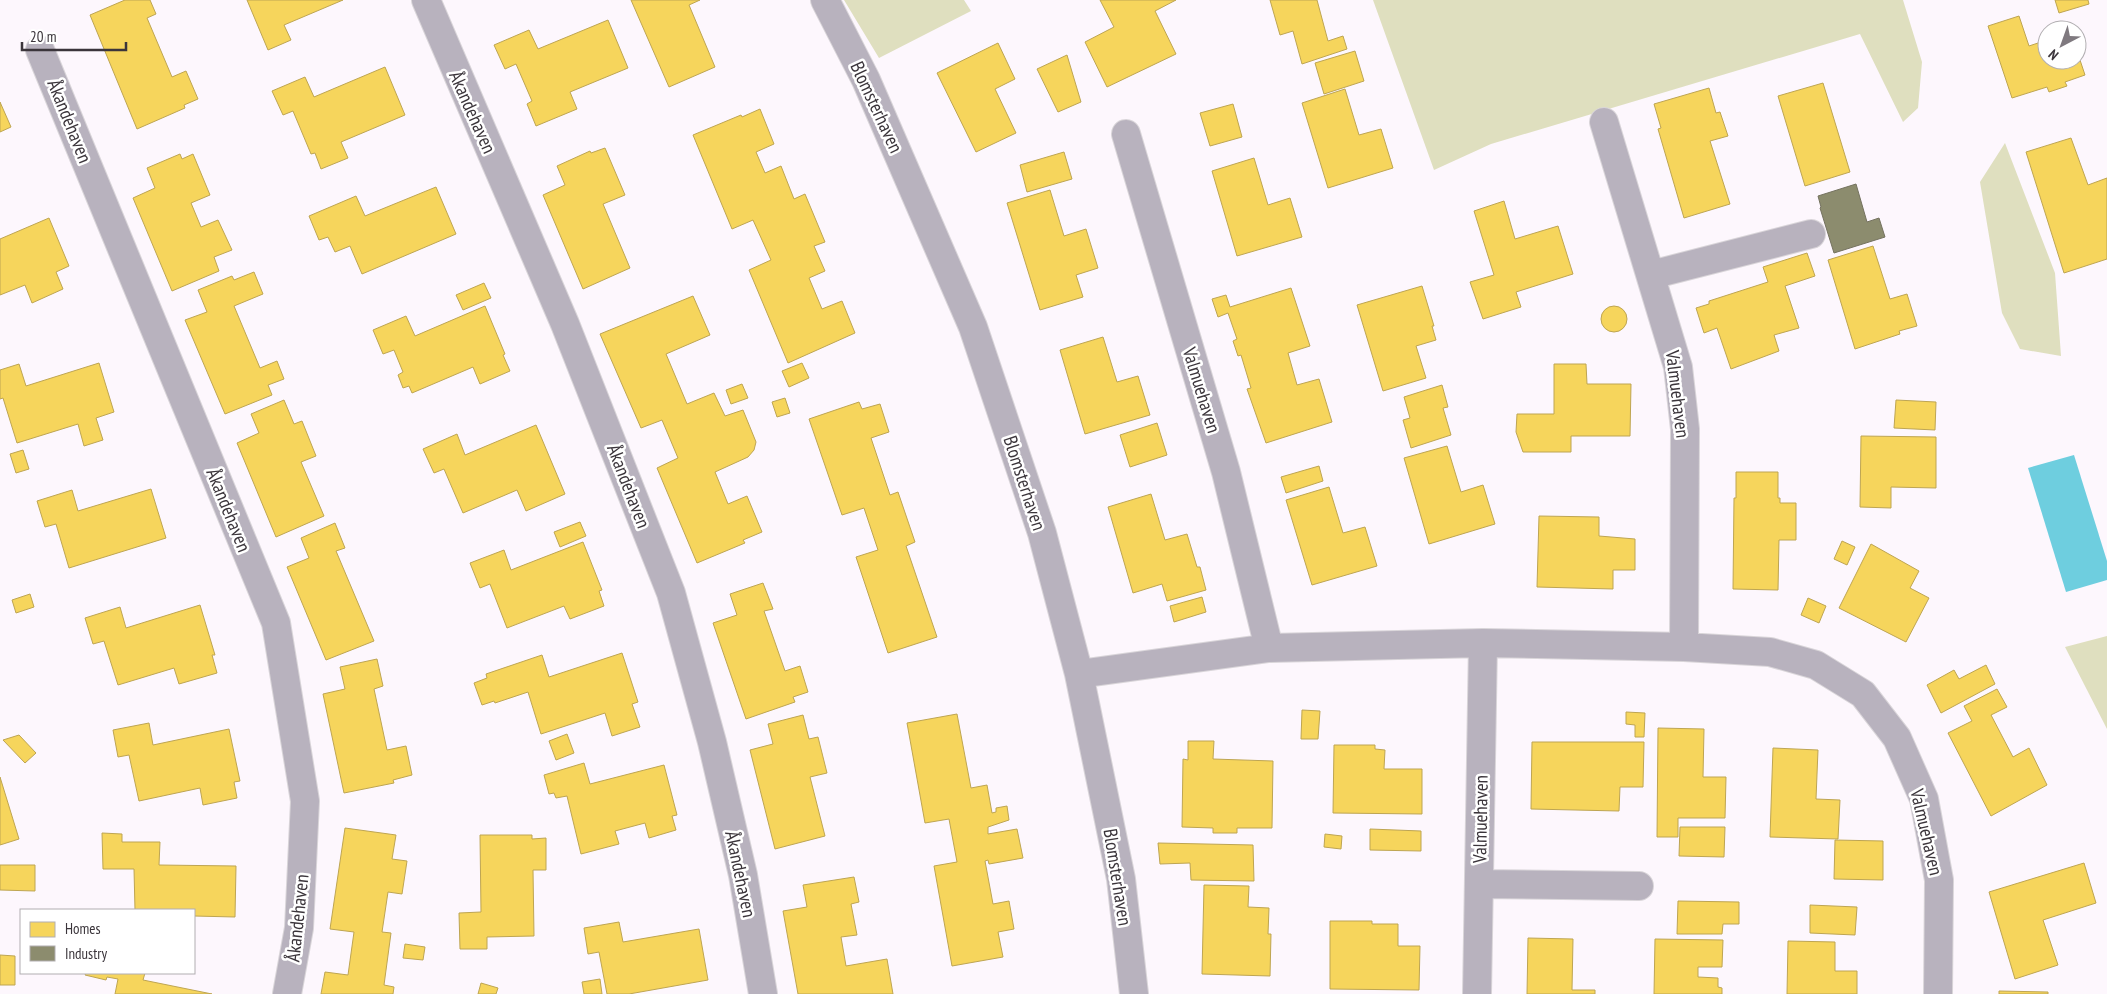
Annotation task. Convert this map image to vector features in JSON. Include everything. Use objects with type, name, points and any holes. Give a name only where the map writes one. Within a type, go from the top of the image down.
[{"type":"street","name":"Åkandehaven","points":[[426,0],[565,324],[671,593],[717,761],[743,875],[763,994]]},
{"type":"street","name":"Blomsterhaven","points":[[825,0],[866,80],[973,327],[1042,533],[1079,674],[1121,880],[1134,994]]},
{"type":"street","name":"Åkandehaven","points":[[40,50],[276,622],[305,801],[299,928],[287,994]]},
{"type":"street","name":"Valmuehaven","points":[[1604,122],[1652,275],[1678,367],[1685,429],[1684,647]]},
{"type":"street","name":"Valmuehaven","points":[[1126,134],[1226,472],[1269,648]]},
{"type":"street","points":[[1652,275],[1811,234]]},
{"type":"street","name":"Valmuehaven","points":[[1079,674],[1269,648],[1482,643],[1684,647],[1770,652],[1816,665],[1863,694],[1896,738],[1924,798],[1939,880],[1938,994]]},
{"type":"street","name":"Valmuehaven","points":[[1477,994],[1482,643]]},
{"type":"street","points":[[1479,884],[1639,886]]},
{"type":"green space","points":[[844,0],[964,0],[971,11],[879,58]]},
{"type":"green space","points":[[1373,0],[1903,0],[1922,62],[1918,108],[1903,122],[1860,34],[1491,144],[1434,170]]},
{"type":"green space","points":[[2005,143],[2055,273],[2061,356],[2020,349],[2002,313],[1980,182]]},
{"type":"green space","points":[[2107,636],[2107,729],[2065,647]]},
{"type":"water","points":[[2074,455],[2107,561],[2107,580],[2066,592],[2028,468]]},
{"type":"building: Homes","points":[[125,0],[150,0],[156,14],[147,18],[172,77],[186,71],[198,99],[184,105],[185,108],[137,129],[90,15]]},
{"type":"building: Homes","points":[[247,0],[343,0],[284,25],[291,40],[268,50]]},
{"type":"building: Homes","points":[[631,0],[700,0],[689,5],[715,67],[669,87]]},
{"type":"building: Homes","points":[[1100,0],[1176,0],[1155,11],[1176,54],[1107,87],[1085,42],[1114,27]]},
{"type":"building: Homes","points":[[1270,0],[1317,0],[1328,41],[1343,36],[1347,49],[1302,64],[1293,31],[1280,35]]},
{"type":"building: Homes","points":[[2055,0],[2088,0],[2089,4],[2059,13]]},
{"type":"building: Homes","points":[[2019,16],[2029,46],[2037,43],[2037,70],[2083,70],[2085,75],[2065,82],[2067,86],[2049,92],[2047,87],[2012,98],[1988,26]]},
{"type":"building: Homes","points":[[608,20],[628,68],[570,92],[577,109],[536,126],[527,104],[532,101],[516,64],[505,69],[494,45],[529,30],[538,49]]},
{"type":"building: Homes","points":[[998,43],[1015,79],[995,89],[1016,133],[976,152],[937,73]]},
{"type":"building: Homes","points":[[1355,51],[1364,81],[1324,94],[1315,63]]},
{"type":"building: Homes","points":[[1067,55],[1081,102],[1058,112],[1037,69]]},
{"type":"building: Homes","points":[[385,67],[405,115],[341,142],[348,158],[321,169],[315,153],[311,154],[293,111],[283,115],[272,91],[305,77],[314,97]]},
{"type":"building: Homes","points":[[1823,83],[1850,172],[1805,186],[1778,96]]},
{"type":"building: Homes","points":[[1709,88],[1716,113],[1720,112],[1728,136],[1710,141],[1730,204],[1684,218],[1658,129],[1661,128],[1654,104]]},
{"type":"building: Homes","points":[[1345,89],[1359,135],[1381,129],[1393,168],[1328,188],[1302,103]]},
{"type":"building: Homes","points":[[0,102],[11,127],[0,132]]},
{"type":"building: Homes","points":[[1233,104],[1242,137],[1210,146],[1200,113]]},
{"type":"building: Homes","points":[[760,109],[774,144],[756,152],[765,173],[781,166],[794,199],[805,194],[825,242],[814,246],[825,271],[809,278],[822,309],[842,301],[855,333],[788,363],[749,270],[771,260],[753,220],[732,229],[693,135]]},
{"type":"building: Homes","points":[[2071,138],[2088,185],[2107,178],[2107,259],[2064,273],[2026,152]]},
{"type":"building: Homes","points":[[605,148],[625,195],[603,204],[630,268],[583,289],[543,195],[565,185],[557,166],[590,151],[591,153]]},
{"type":"building: Homes","points":[[1064,152],[1072,179],[1027,192],[1020,165]]},
{"type":"building: Homes","points":[[180,154],[182,159],[193,154],[210,195],[191,203],[201,227],[218,220],[232,250],[214,257],[219,271],[172,291],[133,198],[155,188],[147,168]]},
{"type":"building: Homes","points":[[1254,158],[1268,205],[1290,198],[1302,237],[1237,256],[1212,171]]},
{"type":"building: Homes","points":[[436,187],[456,234],[362,274],[350,246],[335,252],[328,237],[319,240],[309,216],[356,196],[365,216]]},
{"type":"building: Homes","points":[[1050,190],[1064,236],[1086,229],[1098,268],[1076,275],[1083,297],[1040,310],[1007,203]]},
{"type":"building: Homes","points":[[1504,201],[1515,239],[1558,226],[1573,274],[1516,292],[1521,307],[1483,319],[1470,282],[1494,275],[1474,211]]},
{"type":"building: Homes","points":[[49,218],[69,266],[56,272],[63,289],[32,303],[25,285],[0,295],[0,239]]},
{"type":"building: Homes","points":[[1873,246],[1890,299],[1907,294],[1917,326],[1899,331],[1900,334],[1855,349],[1828,260]]},
{"type":"building: Homes","points":[[1807,253],[1815,276],[1785,286],[1799,328],[1774,335],[1779,351],[1731,369],[1717,328],[1704,333],[1696,308],[1709,304],[1709,301],[1768,282],[1763,267]]},
{"type":"building: Homes","points":[[254,272],[263,294],[234,306],[260,368],[277,361],[284,379],[268,385],[272,395],[225,414],[185,320],[207,312],[198,290],[232,276],[234,280]]},
{"type":"building: Homes","points":[[484,283],[491,298],[463,310],[456,295]]},
{"type":"building: Homes","points":[[1422,286],[1434,326],[1432,326],[1436,340],[1416,346],[1426,378],[1383,391],[1357,305]]},
{"type":"building: Homes","points":[[1291,288],[1310,346],[1288,353],[1297,385],[1319,379],[1332,422],[1266,443],[1247,389],[1251,388],[1241,355],[1238,356],[1233,341],[1237,339],[1228,313],[1218,317],[1212,299],[1226,295],[1230,307]]},
{"type":"building: Homes","points":[[693,296],[710,335],[666,354],[687,404],[714,393],[725,416],[743,410],[756,442],[754,450],[748,457],[715,472],[728,504],[747,496],[762,532],[743,540],[745,543],[697,563],[657,468],[678,458],[662,420],[641,428],[600,334]]},
{"type":"building: Homes","points":[[485,306],[510,371],[480,384],[473,367],[412,393],[409,386],[403,388],[398,375],[403,372],[394,350],[383,354],[373,330],[406,316],[415,336]]},
{"type":"building: Homes","points":[[1614,306],[1623,310],[1627,319],[1623,328],[1614,332],[1605,328],[1601,319],[1605,310]]},
{"type":"building: Homes","points":[[1103,337],[1117,382],[1138,376],[1150,415],[1085,434],[1060,350]]},
{"type":"building: Homes","points":[[99,363],[114,412],[96,418],[103,440],[84,446],[78,424],[17,443],[3,398],[0,399],[0,370],[19,364],[26,386]]},
{"type":"building: Homes","points":[[802,363],[809,378],[789,387],[782,371]]},
{"type":"building: Homes","points":[[1554,364],[1586,364],[1587,384],[1631,384],[1630,436],[1571,436],[1571,452],[1523,452],[1516,432],[1517,414],[1554,414]]},
{"type":"building: Homes","points":[[742,384],[748,398],[731,404],[726,390]]},
{"type":"building: Homes","points":[[1442,385],[1448,407],[1443,408],[1451,435],[1411,448],[1403,420],[1410,418],[1404,397]]},
{"type":"building: Homes","points":[[785,398],[790,413],[777,417],[772,402]]},
{"type":"building: Homes","points":[[284,400],[294,424],[302,421],[316,456],[301,462],[324,516],[276,537],[237,443],[259,433],[251,414]]},
{"type":"building: Homes","points":[[1896,400],[1936,402],[1935,430],[1894,428]]},
{"type":"building: Homes","points":[[859,402],[862,409],[880,404],[889,432],[871,438],[890,495],[898,492],[915,542],[906,546],[937,637],[888,653],[856,557],[878,550],[864,508],[842,515],[809,419]]},
{"type":"building: Homes","points":[[1157,423],[1167,455],[1130,467],[1120,435]]},
{"type":"building: Homes","points":[[536,425],[565,494],[526,511],[517,490],[463,513],[444,469],[434,473],[423,449],[457,434],[465,455]]},
{"type":"building: Homes","points":[[1861,436],[1936,437],[1936,488],[1891,487],[1891,508],[1860,507]]},
{"type":"building: Homes","points":[[1447,446],[1461,492],[1483,485],[1495,524],[1429,544],[1404,458]]},
{"type":"building: Homes","points":[[23,450],[29,469],[16,473],[10,454]]},
{"type":"building: Homes","points":[[1319,466],[1323,481],[1286,493],[1281,477]]},
{"type":"building: Homes","points":[[1736,472],[1778,472],[1778,498],[1780,498],[1780,503],[1796,503],[1796,540],[1779,540],[1778,590],[1733,589]]},
{"type":"building: Homes","points":[[1329,487],[1343,533],[1365,527],[1377,566],[1312,585],[1286,500]]},
{"type":"building: Homes","points":[[151,489],[166,538],[69,568],[56,524],[45,527],[37,501],[72,490],[78,511]]},
{"type":"building: Homes","points":[[1151,494],[1165,540],[1187,534],[1197,567],[1200,567],[1206,590],[1167,601],[1162,584],[1133,593],[1108,507]]},
{"type":"building: Homes","points":[[1539,516],[1599,517],[1599,536],[1635,539],[1635,570],[1613,570],[1613,589],[1537,587]]},
{"type":"building: Homes","points":[[580,522],[586,536],[560,547],[554,532]]},
{"type":"building: Homes","points":[[335,523],[345,548],[336,551],[374,641],[326,660],[287,567],[309,558],[301,538]]},
{"type":"building: Homes","points":[[1842,541],[1855,547],[1847,565],[1834,559]]},
{"type":"building: Homes","points":[[583,542],[602,590],[599,591],[604,606],[570,619],[564,606],[507,628],[490,584],[480,588],[470,563],[504,550],[511,570]]},
{"type":"building: Homes","points":[[1871,544],[1919,571],[1910,588],[1929,598],[1906,642],[1839,608]]},
{"type":"building: Homes","points":[[763,583],[773,609],[764,611],[785,671],[800,666],[808,692],[793,697],[795,702],[746,719],[713,623],[737,615],[730,594]]},
{"type":"building: Homes","points":[[30,594],[34,607],[16,613],[12,600]]},
{"type":"building: Homes","points":[[1202,597],[1206,612],[1174,622],[1170,606]]},
{"type":"building: Homes","points":[[1808,598],[1826,606],[1819,623],[1801,615]]},
{"type":"building: Homes","points":[[200,605],[215,655],[212,655],[217,673],[179,684],[174,668],[118,685],[104,641],[93,644],[85,618],[120,607],[126,628]]},
{"type":"building: Homes","points":[[622,653],[638,702],[632,704],[640,727],[612,736],[605,713],[541,734],[528,692],[495,703],[494,701],[482,705],[474,683],[487,678],[486,674],[542,655],[549,677]]},
{"type":"building: Homes","points":[[377,659],[383,686],[374,689],[387,750],[406,746],[412,775],[393,780],[394,783],[344,793],[323,694],[345,689],[340,667]]},
{"type":"building: Homes","points":[[1986,665],[1995,684],[1941,713],[1927,685],[1954,670],[1959,679]]},
{"type":"building: Homes","points":[[1997,689],[2007,707],[1991,715],[2013,757],[2029,748],[2047,785],[1991,816],[1948,733],[1972,721],[1964,706]]},
{"type":"building: Homes","points":[[1302,710],[1320,711],[1318,739],[1301,739]]},
{"type":"building: Homes","points":[[1626,712],[1645,713],[1644,737],[1635,737],[1635,725],[1626,724]]},
{"type":"building: Homes","points":[[957,714],[971,788],[987,785],[992,813],[996,812],[996,808],[1007,806],[1009,820],[988,827],[988,834],[1017,829],[1023,858],[989,864],[988,860],[985,861],[993,904],[1009,901],[1014,929],[998,932],[1003,957],[952,966],[934,866],[957,862],[949,819],[925,823],[907,723]]},
{"type":"building: Homes","points":[[803,715],[809,739],[818,737],[827,773],[810,777],[825,836],[775,849],[750,750],[773,744],[768,724]]},
{"type":"building: Homes","points":[[149,723],[153,745],[229,729],[240,781],[234,782],[237,798],[203,805],[200,788],[139,801],[129,755],[118,757],[113,730]]},
{"type":"building: Homes","points":[[1658,728],[1704,729],[1703,777],[1726,777],[1725,818],[1678,818],[1678,837],[1657,837]]},
{"type":"building: Homes","points":[[567,734],[574,753],[556,760],[549,741]]},
{"type":"building: Homes","points":[[19,735],[36,753],[25,763],[3,740]]},
{"type":"building: Homes","points":[[1188,741],[1214,741],[1213,759],[1273,761],[1272,828],[1237,828],[1237,833],[1213,833],[1213,828],[1182,827],[1183,759],[1188,760]]},
{"type":"building: Homes","points":[[1532,742],[1644,742],[1643,787],[1620,787],[1619,811],[1531,809]]},
{"type":"building: Homes","points":[[1334,745],[1375,745],[1375,749],[1385,750],[1384,769],[1422,769],[1422,814],[1333,813]]},
{"type":"building: Homes","points":[[1773,748],[1818,750],[1816,799],[1840,800],[1838,839],[1770,837]]},
{"type":"building: Homes","points":[[584,763],[590,784],[664,765],[677,815],[672,816],[676,830],[649,838],[645,823],[615,831],[619,844],[581,854],[567,796],[556,798],[554,793],[549,794],[544,775]]},
{"type":"building: Homes","points":[[0,777],[19,839],[0,845]]},
{"type":"building: Homes","points":[[1680,827],[1725,827],[1724,857],[1679,856]]},
{"type":"building: Homes","points":[[345,828],[396,835],[392,859],[407,861],[402,894],[388,892],[382,932],[391,933],[384,985],[394,987],[393,994],[321,994],[325,972],[348,975],[354,932],[330,929]]},
{"type":"building: Homes","points":[[1370,829],[1421,831],[1421,851],[1370,850]]},
{"type":"building: Homes","points":[[102,833],[122,834],[122,842],[160,842],[159,865],[236,866],[235,917],[195,916],[195,909],[135,909],[134,869],[103,869]]},
{"type":"building: Homes","points":[[1325,834],[1342,836],[1341,849],[1324,847]]},
{"type":"building: Homes","points":[[480,835],[532,835],[532,839],[546,838],[546,870],[533,870],[534,936],[487,937],[487,949],[460,949],[459,913],[481,912]]},
{"type":"building: Homes","points":[[1835,840],[1883,841],[1883,880],[1834,879]]},
{"type":"building: Homes","points":[[1158,843],[1253,845],[1254,881],[1191,880],[1190,863],[1160,864]]},
{"type":"building: Homes","points":[[2084,863],[2096,903],[2043,920],[2058,965],[2015,979],[1989,892]]},
{"type":"building: Homes","points":[[0,865],[35,865],[35,891],[0,890]]},
{"type":"building: Homes","points":[[854,877],[859,902],[851,904],[857,935],[841,937],[846,966],[887,959],[893,994],[798,994],[783,911],[807,907],[803,885]]},
{"type":"building: Homes","points":[[1204,885],[1249,886],[1248,907],[1269,908],[1268,934],[1271,934],[1270,976],[1202,974]]},
{"type":"building: Homes","points":[[1678,901],[1739,902],[1739,924],[1723,924],[1722,934],[1677,934]]},
{"type":"building: Homes","points":[[1810,905],[1857,907],[1855,935],[1810,933]]},
{"type":"building: Homes","points":[[1330,921],[1372,921],[1372,924],[1398,924],[1398,946],[1420,946],[1419,990],[1330,989]]},
{"type":"building: Homes","points":[[619,922],[623,942],[699,929],[708,980],[629,994],[607,994],[599,952],[588,954],[584,928]]},
{"type":"building: Homes","points":[[1528,938],[1573,939],[1572,990],[1595,990],[1595,994],[1527,994]]},
{"type":"building: Homes","points":[[1655,939],[1723,940],[1722,967],[1698,967],[1698,977],[1718,978],[1718,987],[1722,988],[1722,994],[1654,994]]},
{"type":"building: Homes","points":[[1788,941],[1835,942],[1835,971],[1857,971],[1857,994],[1787,994]]},
{"type":"building: Homes","points":[[405,944],[425,947],[423,960],[403,958]]},
{"type":"building: Homes","points":[[0,955],[15,956],[15,985],[0,985]]},
{"type":"building: Homes","points":[[145,974],[143,980],[212,994],[115,994],[118,979],[107,977],[106,980],[85,975]]},
{"type":"building: Homes","points":[[600,979],[602,994],[584,994],[582,982]]},
{"type":"building: Homes","points":[[481,983],[498,988],[496,994],[478,994]]},
{"type":"building: Homes","points":[[1999,991],[2048,992],[2048,994],[1999,994]]},
{"type":"building: Industry","points":[[1856,184],[1867,222],[1879,218],[1885,237],[1834,253],[1818,196]]}]
